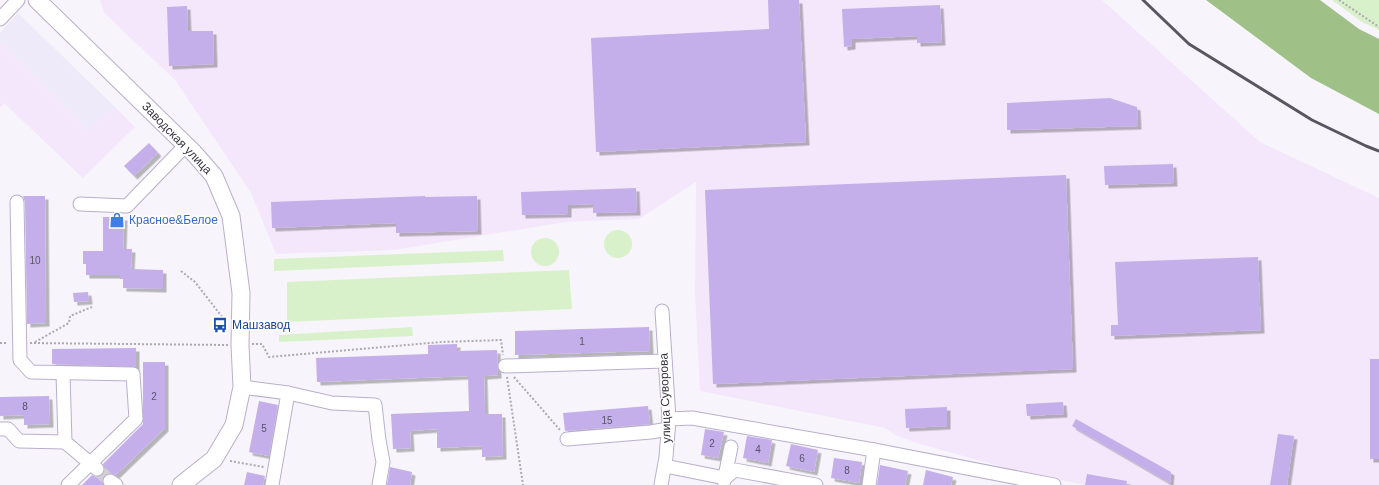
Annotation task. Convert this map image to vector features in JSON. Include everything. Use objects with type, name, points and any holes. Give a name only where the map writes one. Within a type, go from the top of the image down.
[{"type":"main road","name":"Заводская улица","points":[[37,0],[186,145],[214,176],[231,216],[241,293],[240,344],[242,387],[234,425],[214,459],[181,485]]},
{"type":"street","points":[[0,19],[18,0]]},
{"type":"street","points":[[80,204],[127,206],[186,145]]},
{"type":"street","points":[[17,202],[20,360],[31,372],[133,374],[136,419],[94,466],[68,485]]},
{"type":"street","name":"улица Суворова","points":[[661,485],[665,466],[668,424],[662,311]]},
{"type":"street","points":[[505,366],[665,361]]},
{"type":"street","points":[[62,373],[65,442]]},
{"type":"street","points":[[242,387],[288,393],[332,403],[375,405],[383,462],[379,485]]},
{"type":"street","points":[[272,485],[288,393]]},
{"type":"street","points":[[567,439],[651,432],[668,424],[692,418],[874,450],[1054,485]]},
{"type":"street","points":[[0,429],[8,429],[19,441],[65,442],[94,466]]},
{"type":"street","points":[[724,481],[731,447]]},
{"type":"street","points":[[869,485],[874,450]]},
{"type":"street","points":[[665,466],[724,481]]},
{"type":"street","points":[[724,481],[735,470],[816,485]]},
{"type":"path","points":[[1340,0],[1379,27]]},
{"type":"path","points":[[180,271],[195,282],[223,318]]},
{"type":"path","points":[[34,343],[68,323],[70,316],[92,307]]},
{"type":"path","points":[[0,343],[219,346],[262,344],[269,357],[441,342],[501,340],[522,485]]},
{"type":"path","points":[[505,366],[567,439]]},
{"type":"path","points":[[230,461],[275,469]]},
{"type":"shaded area","points":[[100,0],[1102,0],[1260,142],[1379,198],[1379,485],[1086,485],[1028,474],[920,444],[895,435],[885,428],[700,391],[695,294],[696,182],[639,219],[566,222],[394,250],[276,254],[251,193],[175,80],[104,13]]},
{"type":"shaded area","points":[[18,13],[115,107],[88,131],[0,43],[0,33]]},
{"type":"shaded area","points":[[0,43],[88,131],[115,107],[135,127],[83,178],[4,103],[0,108]]},
{"type":"green space","points":[[1206,0],[1320,0],[1359,29],[1379,39],[1379,114],[1311,78]]},
{"type":"green space","points":[[1332,0],[1379,0],[1379,30],[1362,22]]},
{"type":"green space","points":[[618,230],[628,234],[632,244],[628,254],[618,258],[608,254],[604,244],[608,234]]},
{"type":"green space","points":[[545,238],[555,242],[559,252],[555,262],[545,266],[535,262],[531,252],[535,242]]},
{"type":"green space","points":[[503,250],[504,261],[274,271],[274,259]]},
{"type":"green space","points":[[569,270],[572,309],[287,322],[287,282]]},
{"type":"green space","points":[[412,327],[413,336],[279,342],[279,335]]},
{"type":"building","points":[[768,0],[799,0],[806,142],[596,152],[591,38],[769,29]]},
{"type":"building","points":[[940,5],[942,42],[917,43],[917,36],[852,39],[852,46],[844,47],[842,9]]},
{"type":"building","points":[[187,6],[188,31],[213,31],[214,64],[169,66],[167,7]]},
{"type":"building","points":[[1110,98],[1137,107],[1138,126],[1007,130],[1007,103]]},
{"type":"building","points":[[149,143],[158,153],[134,176],[124,166]]},
{"type":"building","points":[[1173,164],[1174,183],[1105,185],[1104,166]]},
{"type":"building","points":[[1066,175],[1073,369],[713,384],[705,190]]},
{"type":"building","points":[[636,188],[637,212],[593,213],[593,204],[568,205],[568,214],[522,215],[521,192]]},
{"type":"building","points":[[23,196],[45,196],[46,323],[27,324],[25,202]]},
{"type":"building","points":[[425,196],[477,196],[478,231],[396,233],[396,223],[272,228],[271,202]]},
{"type":"building","points":[[103,217],[124,217],[123,249],[132,249],[131,269],[163,270],[163,289],[123,288],[123,279],[120,279],[120,275],[86,275],[86,264],[83,264],[83,251],[103,251]]},
{"type":"building","points":[[1258,257],[1261,330],[1111,336],[1111,325],[1118,325],[1115,262]]},
{"type":"building","points":[[88,292],[89,301],[74,302],[73,293]]},
{"type":"building","points":[[649,327],[650,351],[515,355],[515,331]]},
{"type":"building","points":[[457,344],[457,351],[497,350],[498,375],[484,376],[485,414],[502,414],[503,456],[482,457],[482,446],[437,448],[437,429],[410,431],[411,448],[393,449],[391,414],[469,411],[468,376],[317,382],[316,358],[428,354],[428,345]]},
{"type":"building","points":[[136,348],[136,367],[52,364],[52,349]]},
{"type":"building","points":[[1370,359],[1379,359],[1379,459],[1370,459]]},
{"type":"building","points":[[143,362],[165,362],[165,428],[116,475],[110,473],[104,476],[102,481],[103,485],[82,485],[92,475],[96,477],[103,474],[105,470],[103,464],[143,424]]},
{"type":"building","points":[[49,396],[50,424],[24,425],[24,415],[0,416],[0,397]]},
{"type":"building","points":[[259,401],[278,405],[269,456],[249,452]]},
{"type":"building","points":[[1063,402],[1064,414],[1027,416],[1026,404]]},
{"type":"building","points":[[648,406],[650,424],[565,431],[563,413]]},
{"type":"building","points":[[947,407],[947,426],[906,428],[905,409]]},
{"type":"building","points":[[1076,419],[1171,472],[1170,483],[1072,426]]},
{"type":"building","points":[[705,429],[724,432],[718,458],[701,455]]},
{"type":"building","points":[[1278,434],[1294,436],[1287,485],[1270,485]]},
{"type":"building","points":[[747,436],[772,440],[768,463],[743,458]]},
{"type":"building","points":[[791,444],[818,450],[814,472],[786,466]]},
{"type":"building","points":[[834,458],[862,462],[859,483],[831,478]]},
{"type":"building","points":[[880,465],[908,471],[905,485],[877,485]]},
{"type":"building","points":[[390,467],[412,472],[410,485],[387,485]]},
{"type":"building","points":[[926,470],[953,477],[951,485],[923,485]]},
{"type":"building","points":[[247,472],[265,476],[263,485],[244,485]]},
{"type":"building","points":[[1087,474],[1127,481],[1126,485],[1085,485]]},
{"type":"tunnel","points":[[98,470],[110,481]]},
{"type":"railway","points":[[1143,0],[1189,44],[1312,120],[1379,151]]},
{"type":"place","name":"Красное&Белое","points":[[117,220]]},
{"type":"place","name":"Машзавод","points":[[220,325]]}]
